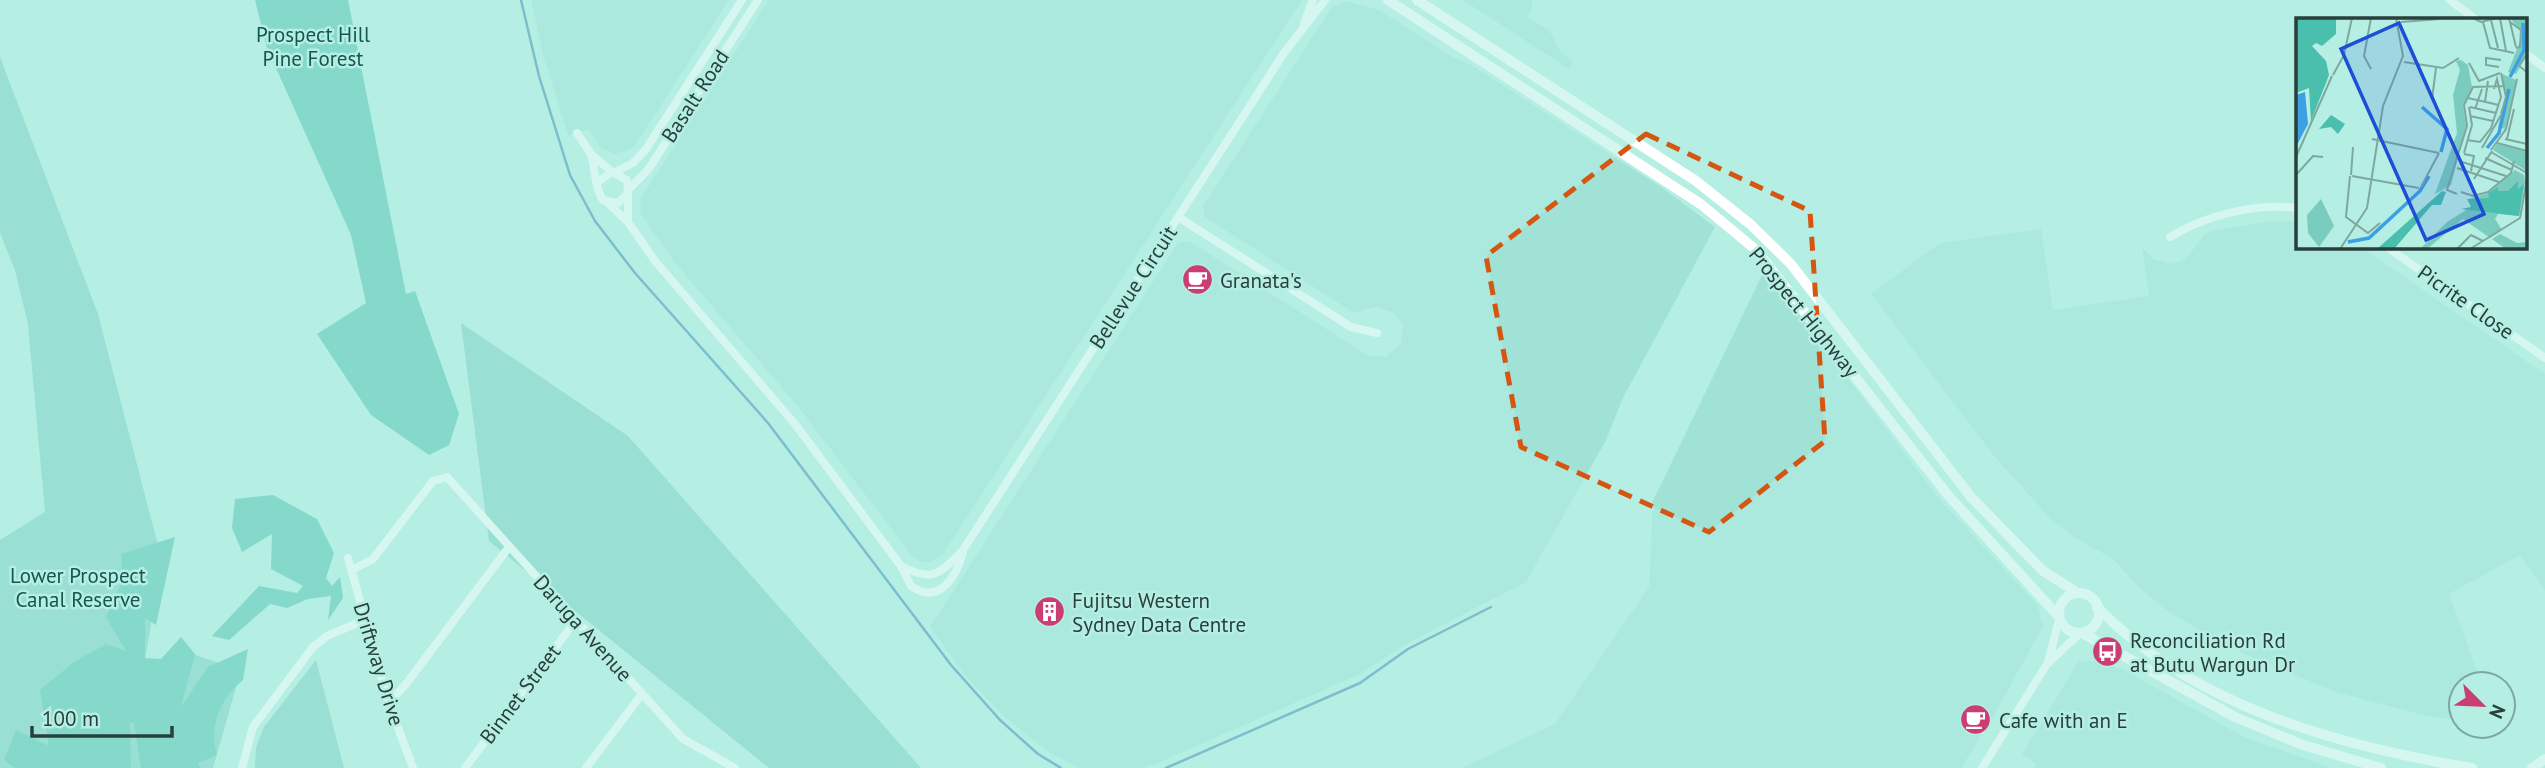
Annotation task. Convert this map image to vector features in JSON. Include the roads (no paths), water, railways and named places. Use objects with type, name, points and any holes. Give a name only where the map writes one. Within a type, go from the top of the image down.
[{"type":"main road","name":"Prospect Highway","points":[[1417,0],[1696,181],[1750,224],[1790,263],[1971,498],[2043,571],[2078,593]]},
{"type":"main road","name":"Prospect Highway","points":[[1393,3],[1702,205],[1756,250],[1947,494],[2059,619]]},
{"type":"main road","points":[[2381,768],[2303,745],[2235,718],[2080,634],[2067,630],[2059,619],[2062,602],[2078,593],[2089,596],[2125,635],[2158,658],[2262,712],[2365,747],[2472,768]]},
{"type":"main road","points":[[2080,634],[2095,626],[2099,615],[2097,607]]},
{"type":"main road","points":[[2532,768],[2545,759]]},
{"type":"street","name":"Basalt Road","points":[[614,172],[633,163],[646,149],[742,0]]},
{"type":"street","name":"Basalt Road","points":[[628,191],[648,170],[758,0]]},
{"type":"street","name":"Bellevue Circuit","points":[[1304,23],[1312,0]]},
{"type":"street","points":[[1377,0],[1393,3]]},
{"type":"street","points":[[2450,0],[2474,18]]},
{"type":"street","name":"Bellevue Circuit","points":[[607,202],[628,222],[655,261],[794,424],[901,566],[911,586],[917,590],[937,591],[953,579],[963,550],[1304,23],[1325,1]]},
{"type":"street","points":[[2528,55],[2545,68]]},
{"type":"street","points":[[576,133],[591,154],[614,172],[624,176],[628,191],[628,222]]},
{"type":"street","points":[[591,154],[599,181],[598,191],[607,202],[618,203],[628,191]]},
{"type":"street","points":[[599,181],[614,172]]},
{"type":"street","points":[[2170,237],[2195,222],[2216,215],[2296,208]]},
{"type":"street","points":[[1178,217],[1351,327],[1377,332]]},
{"type":"street","name":"Picrite Close","points":[[2388,248],[2545,358]]},
{"type":"street","name":"Daruga Avenue","points":[[352,570],[373,559],[433,481],[442,476],[452,481],[683,739],[711,762],[735,768]]},
{"type":"street","points":[[387,698],[397,694],[509,547]]},
{"type":"street","name":"Bellevue Circuit","points":[[901,566],[922,576],[935,575],[963,550]]},
{"type":"street","name":"Driftway Drive","points":[[348,558],[387,698],[413,768]]},
{"type":"street","points":[[2047,664],[2059,619]]},
{"type":"street","points":[[242,768],[253,727],[313,647],[327,636],[364,620]]},
{"type":"street","name":"Binnet Street","points":[[465,768],[576,620]]},
{"type":"street","points":[[1982,768],[2047,664],[2080,634]]},
{"type":"street","points":[[586,768],[642,694]]},
{"type":"waterway","points":[[521,0],[539,76],[570,175],[595,221],[635,273],[768,423],[951,665],[1000,720],[1038,754],[1061,768]]},
{"type":"waterway","points":[[1166,768],[1360,683],[1408,649],[1491,607]]},
{"type":"place","name":"Granata's","points":[[1197,280]]},
{"type":"place","name":"Fujitsu Western Sydney Data Centre","points":[[1049,612]]},
{"type":"place","name":"Reconciliation Rd at Butu Wargun Dr","points":[[2107,652]]},
{"type":"place","name":"Cafe with an E","points":[[1976,720]]},
{"type":"park label","name":"Prospect Hill Pine Forest","points":[[313,46]]},
{"type":"park label","name":"Lower Prospect Canal Reserve","points":[[78,587]]}]
